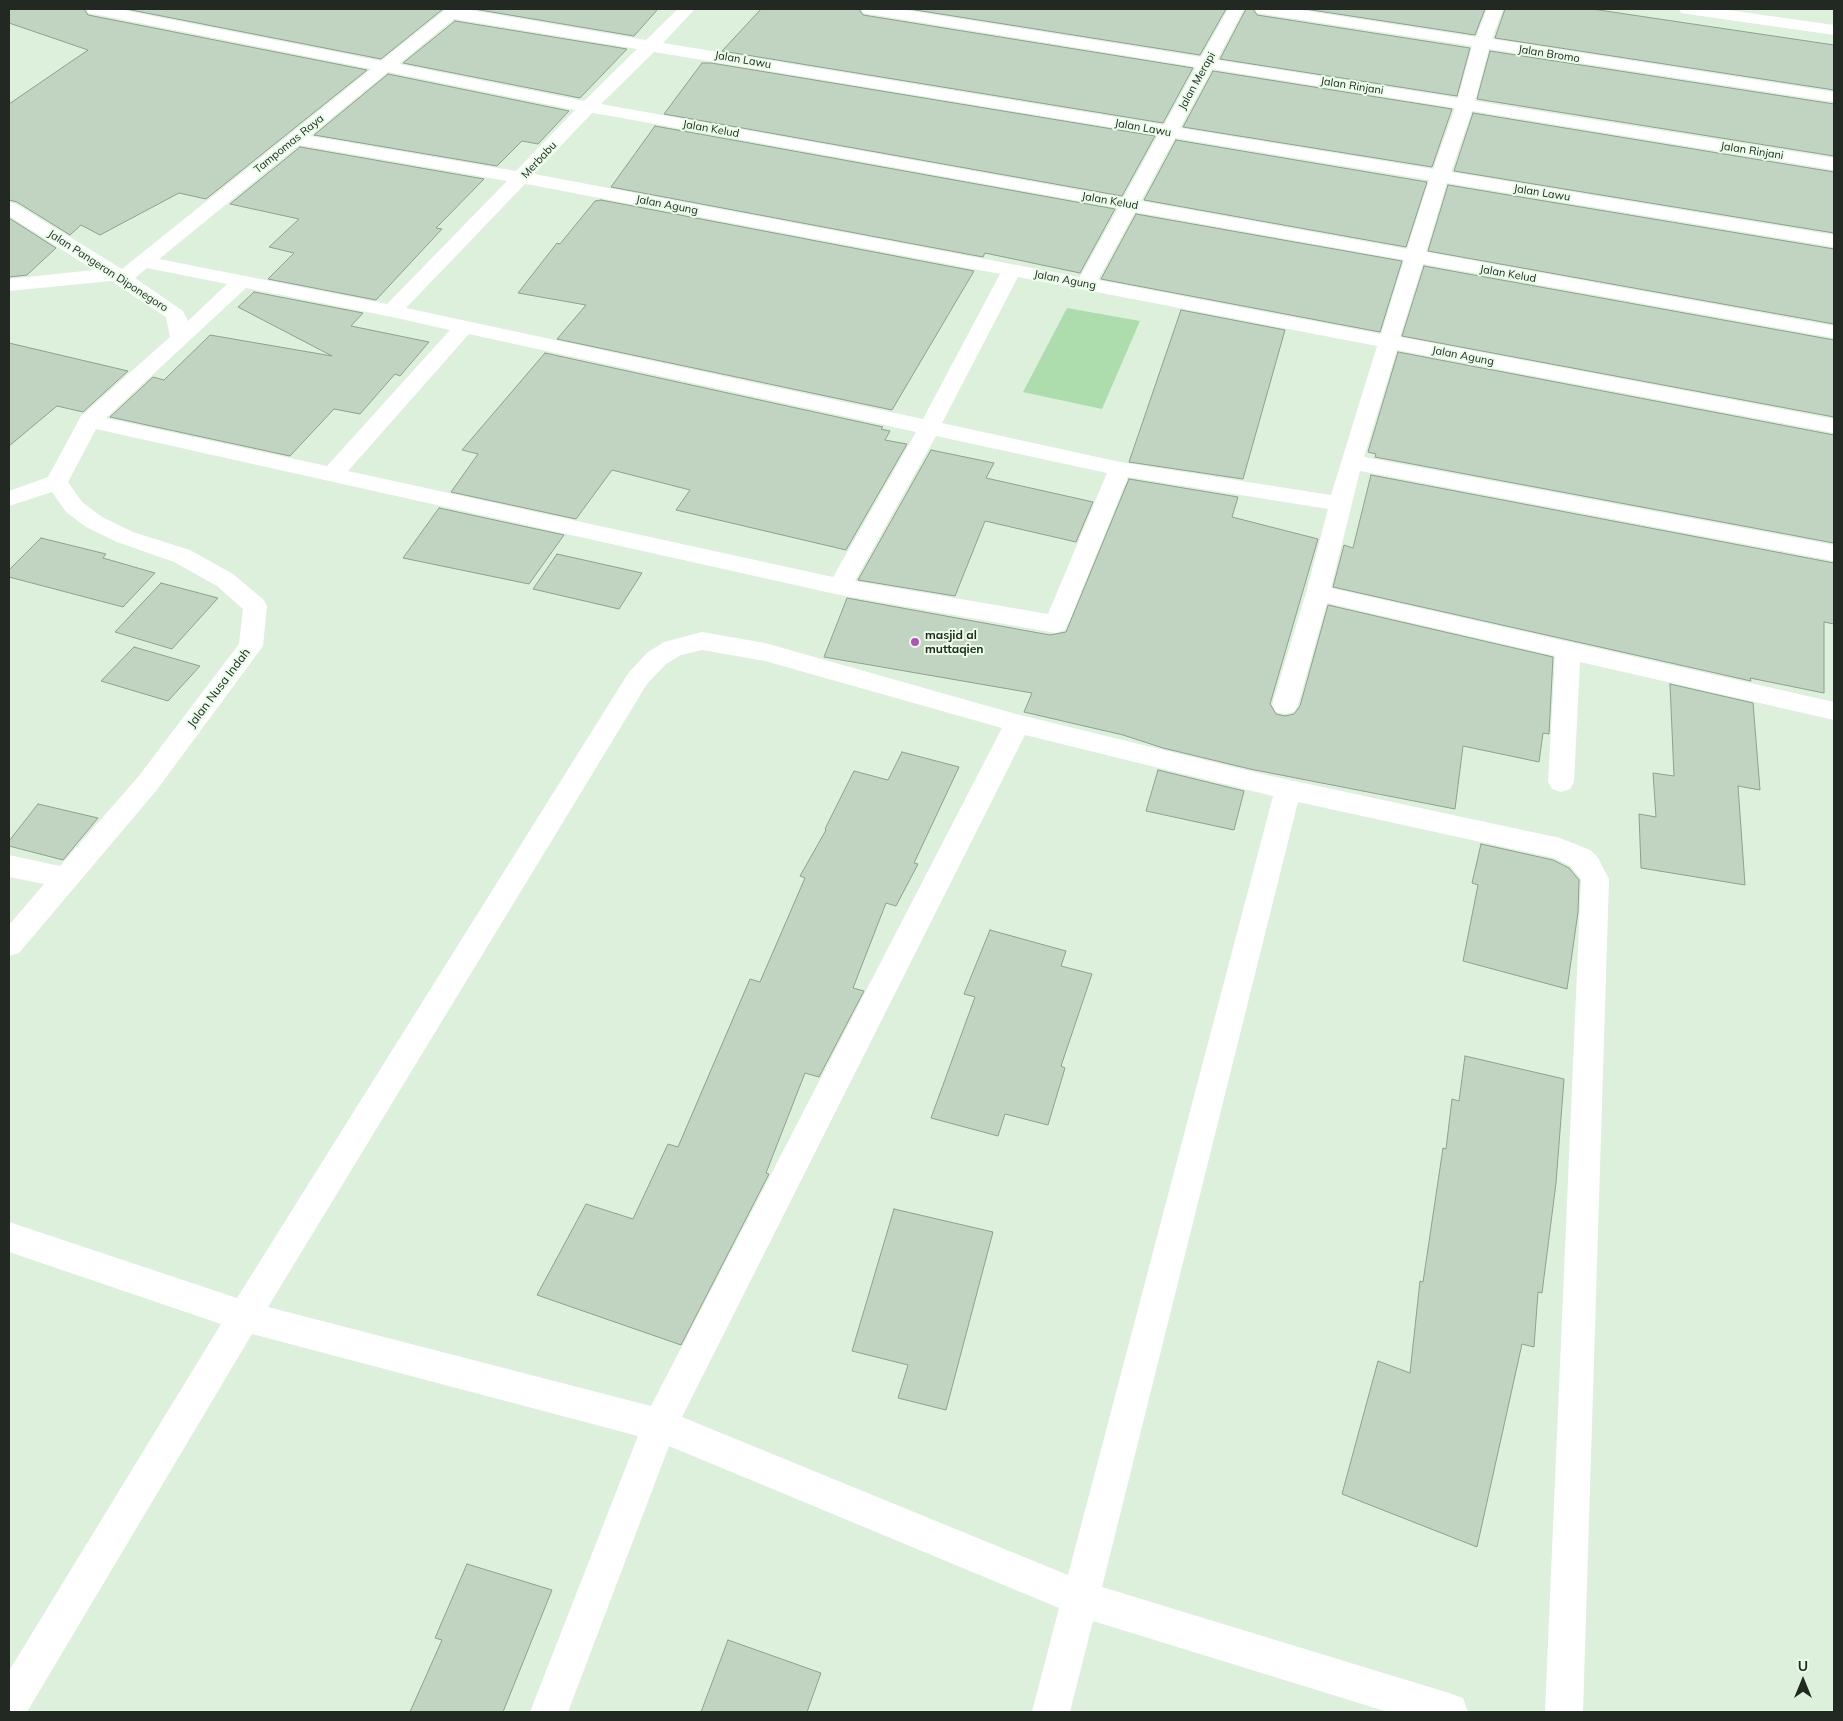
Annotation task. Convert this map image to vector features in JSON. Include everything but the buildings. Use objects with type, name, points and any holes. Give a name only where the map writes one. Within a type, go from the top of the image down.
[{"type":"street","name":"Jalan Kelud","points":[[94,9],[588,106],[1416,258],[1834,332]]},
{"type":"street","name":"Merbabu","points":[[392,311],[588,106],[687,9]]},
{"type":"street","name":"Jalan Rinjani","points":[[869,9],[1834,164]]},
{"type":"street","name":"Jalan Merapi","points":[[1086,284],[1236,9]]},
{"type":"street","name":"Jalan Bromo","points":[[1263,9],[1834,97]]},
{"type":"street","points":[[1285,705],[1318,593],[1352,462],[1440,176],[1465,105],[1482,43],[1495,9]]},
{"type":"street","points":[[1687,9],[1834,30]]},
{"type":"street","name":"Tampomas Raya","points":[[119,277],[145,262],[453,11]]},
{"type":"street","name":"Jalan Lawu","points":[[453,11],[1834,242]]},
{"type":"street","name":"Jalan Agung","points":[[295,139],[522,177],[1834,426]]},
{"type":"street","name":"Jalan Pangeran Diponegoro","points":[[9,208],[176,315],[181,338]]},
{"type":"street","points":[[145,262],[392,311],[1120,469],[1341,504]]},
{"type":"street","points":[[840,587],[929,428],[1012,270]]},
{"type":"street","points":[[9,285],[119,277]]},
{"type":"street","points":[[9,499],[57,482],[89,422],[241,282]]},
{"type":"street","points":[[333,474],[464,327]]},
{"type":"street","points":[[89,422],[333,474],[840,587],[1056,624],[1120,469]]},
{"type":"street","points":[[1352,462],[1834,553]]},
{"type":"street","name":"Jalan Nusa Indah","points":[[9,945],[147,784],[251,646],[255,606],[225,580],[182,556],[124,537],[94,522],[74,507],[57,482]]},
{"type":"street","points":[[1318,593],[1834,710]]},
{"type":"street","points":[[9,1706],[244,1316],[638,678],[656,658],[673,648],[702,641],[765,652],[1018,723],[1288,790],[1560,849],[1580,858],[1587,864],[1596,880],[1564,1712]]},
{"type":"street","points":[[1561,782],[1568,649]]},
{"type":"street","points":[[549,1712],[660,1425],[1018,723]]},
{"type":"street","points":[[1051,1712],[1288,790]]},
{"type":"street","points":[[9,866],[65,878]]},
{"type":"street","points":[[9,1237],[244,1316],[660,1425],[1079,1598],[1449,1712]]},
{"type":"green space","points":[[1067,308],[1140,321],[1102,409],[1023,392]]},
{"type":"place","name":"masjid al muttaqien","points":[[915,642]]}]
